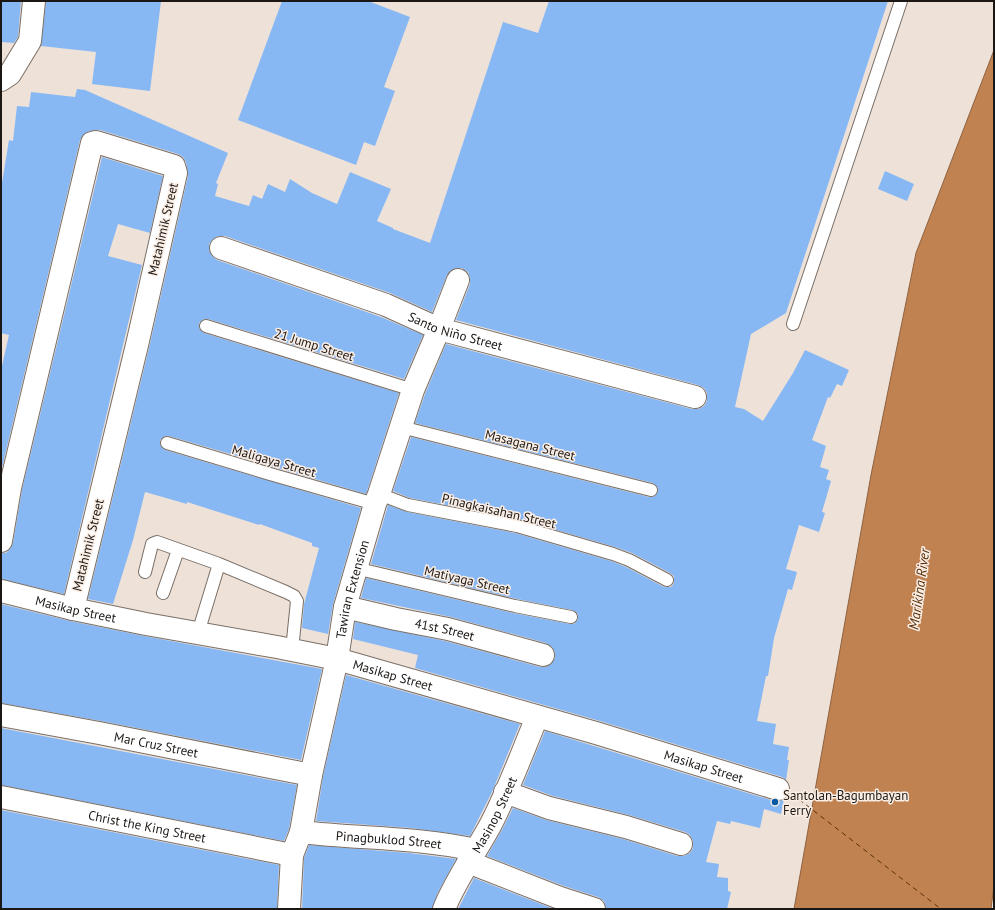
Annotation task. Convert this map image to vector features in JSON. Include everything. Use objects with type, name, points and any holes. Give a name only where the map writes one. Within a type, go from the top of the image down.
[{"type":"street","points":[[1,80],[10,74],[30,41],[34,1]]},
{"type":"street","name":"Matahimik Street","points":[[1,541],[6,486],[92,144],[96,142],[174,166],[176,173],[137,345],[73,609]]},
{"type":"street","name":"Santo Niño Street","points":[[221,248],[386,305],[439,329],[695,396]]},
{"type":"street","name":"Tawiran Extension","points":[[289,909],[292,855],[301,832],[311,775],[337,659],[345,607],[377,499],[413,390],[458,280]]},
{"type":"street","name":"Masikap Street","points":[[1,591],[73,609],[146,624],[337,659],[596,733],[778,789]]},
{"type":"street","name":"41st Street","points":[[345,607],[448,629],[544,655]]},
{"type":"street","name":"Mar Cruz Street","points":[[1,715],[311,775]]},
{"type":"street","name":"Masinop Street","points":[[444,909],[491,824],[514,775],[537,717]]},
{"type":"street","points":[[505,792],[549,808],[626,827],[681,844]]},
{"type":"street","name":"Christ the King Street","points":[[1,797],[292,855]]},
{"type":"street","name":"Pinagbuklod Street","points":[[301,832],[334,836],[448,844],[560,898],[594,909]]},
{"type":"lane","points":[[793,324],[901,1]]},
{"type":"lane","name":"21 Jump Street","points":[[206,326],[413,390]]},
{"type":"lane","name":"Masagana Street","points":[[401,427],[652,490]]},
{"type":"lane","name":"Maligaya Street","points":[[167,443],[270,474],[377,499]]},
{"type":"lane","name":"Pinagkaisahan Street","points":[[377,499],[517,526],[630,560],[667,580]]},
{"type":"lane","points":[[145,572],[152,544],[157,542],[219,564],[294,596],[297,602],[292,650]]},
{"type":"lane","points":[[163,593],[178,550]]},
{"type":"lane","points":[[198,633],[219,564]]},
{"type":"lane","name":"Matiyaga Street","points":[[356,568],[515,606],[572,617]]},
{"type":"water","name":"Marikina River","points":[[994,50],[994,885],[991,909],[794,909],[871,475],[916,253]]},
{"type":"building","points":[[1,1],[21,1],[18,37],[14,43],[1,42]]},
{"type":"building","points":[[46,1],[161,1],[150,91],[92,84],[96,52],[41,46]]},
{"type":"building","points":[[282,1],[368,1],[410,17],[384,87],[395,91],[375,146],[364,142],[356,165],[238,120]]},
{"type":"building","points":[[549,1],[888,1],[786,313],[751,334],[735,407],[744,409],[763,421],[793,373],[805,350],[849,370],[842,386],[837,384],[830,398],[828,397],[812,440],[826,446],[820,467],[829,470],[826,479],[831,481],[822,512],[825,513],[819,532],[799,525],[786,569],[797,572],[792,590],[788,589],[774,638],[768,676],[766,676],[757,721],[776,724],[773,744],[789,747],[786,780],[782,777],[600,721],[415,668],[418,655],[353,639],[355,622],[445,641],[540,667],[546,667],[551,664],[555,658],[555,652],[552,647],[546,643],[451,617],[361,598],[366,578],[513,613],[570,624],[574,624],[578,619],[578,614],[572,610],[517,599],[371,564],[388,505],[407,512],[515,533],[611,561],[626,567],[664,587],[671,587],[674,583],[674,576],[670,573],[632,553],[615,547],[519,519],[410,498],[393,491],[411,437],[649,497],[653,497],[658,492],[658,488],[653,483],[415,423],[425,394],[446,344],[692,409],[699,409],[704,406],[707,401],[707,393],[704,388],[698,385],[456,320],[470,284],[468,272],[462,268],[456,268],[450,271],[447,275],[432,312],[390,293],[225,236],[218,236],[213,239],[209,244],[209,251],[217,260],[381,317],[423,335],[404,379],[208,319],[204,319],[199,323],[199,328],[204,333],[399,393],[366,494],[169,436],[165,436],[160,440],[160,445],[165,450],[361,508],[333,604],[328,634],[302,628],[304,604],[319,548],[312,546],[312,543],[260,524],[259,525],[187,502],[187,504],[145,492],[133,540],[113,604],[88,599],[149,348],[188,176],[186,162],[183,157],[178,154],[100,130],[89,131],[83,135],[80,140],[1,472],[1,370],[9,335],[1,333],[1,189],[9,140],[13,141],[17,106],[29,107],[31,92],[75,97],[77,89],[85,90],[228,153],[216,183],[218,184],[215,196],[249,206],[253,195],[262,199],[268,184],[285,192],[290,179],[312,193],[337,204],[350,172],[391,189],[377,221],[393,229],[430,243],[503,22],[538,33]]},
{"type":"building","points":[[102,157],[163,176],[150,233],[118,224],[108,256],[142,265],[64,594],[1,579],[1,553],[6,553],[13,543],[22,490]]},
{"type":"building","points":[[885,171],[914,184],[907,201],[878,189]]},
{"type":"building","points":[[1,604],[70,621],[144,636],[322,669],[301,760],[1,703]]},
{"type":"building","points":[[346,675],[520,724],[492,792],[470,836],[411,828],[316,821],[323,777]]},
{"type":"building","points":[[1,728],[297,785],[289,829],[284,841],[1,785]]},
{"type":"building","points":[[545,731],[774,801],[784,799],[781,814],[764,809],[760,828],[731,821],[730,824],[717,821],[706,862],[719,864],[717,877],[728,878],[728,891],[731,892],[727,909],[606,909],[604,901],[598,897],[564,886],[487,856],[513,808],[546,820],[623,839],[677,856],[684,856],[690,853],[693,848],[693,841],[690,835],[685,832],[629,815],[553,796],[523,785]]},
{"type":"building","points":[[1,810],[279,865],[277,909],[1,909]]},
{"type":"building","points":[[309,845],[409,853],[456,859],[438,892],[432,909],[302,909],[304,858]]},
{"type":"building","points":[[474,878],[554,909],[458,909]]},
{"type":"ferry route","points":[[792,794],[941,909]]},
{"type":"place","name":"Santolan-Bagumbayan Ferry","points":[[775,802]]}]
